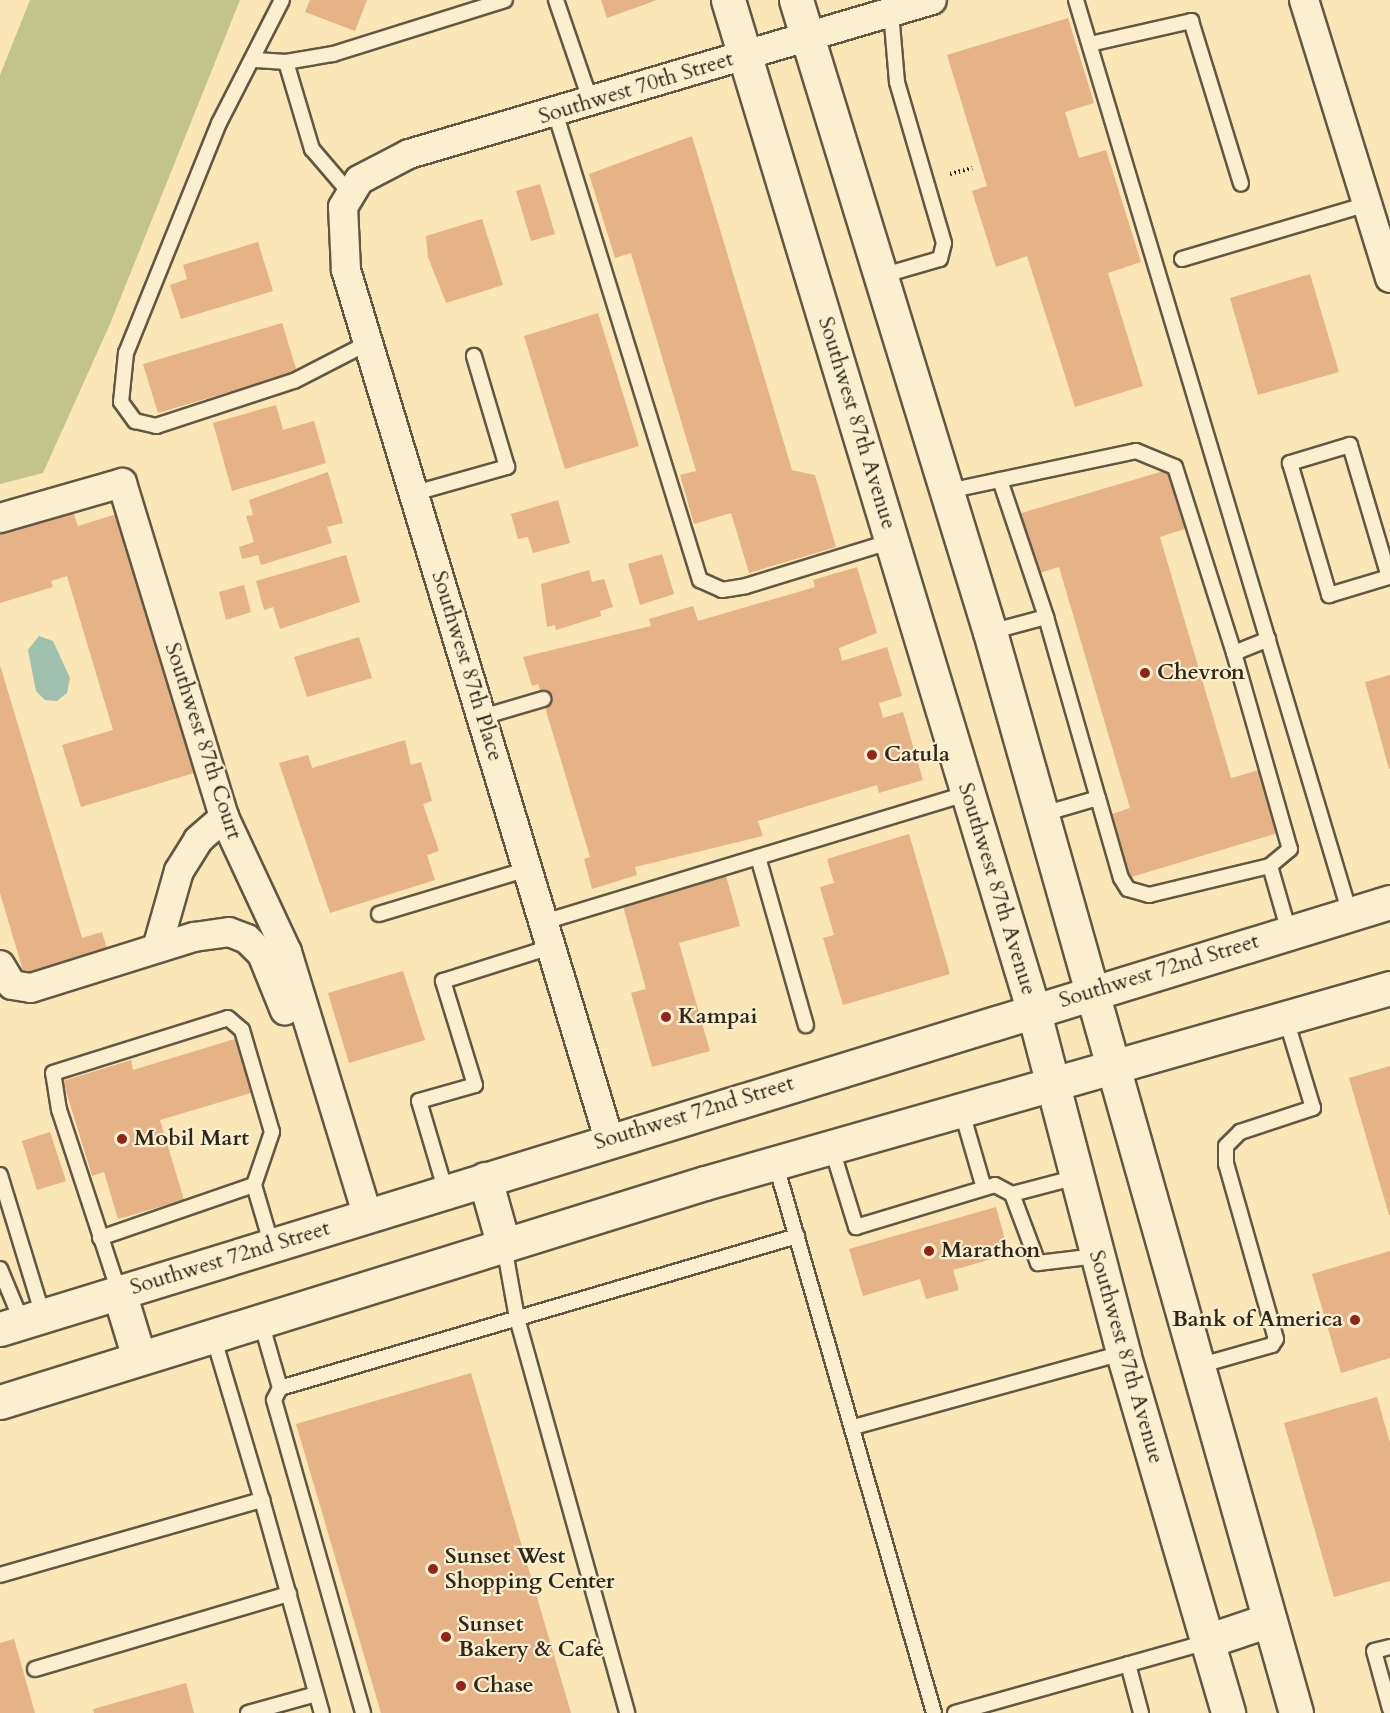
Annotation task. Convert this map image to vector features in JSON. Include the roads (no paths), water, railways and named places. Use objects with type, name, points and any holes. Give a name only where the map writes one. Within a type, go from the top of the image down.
[{"type":"main road","name":"Southwest 87th Avenue","points":[[728,0],[1033,1009],[1123,1353],[1228,1713]]},
{"type":"main road","points":[[796,0],[990,632],[1117,1068],[1196,1367],[1296,1713]]},
{"type":"main road","name":"Southwest 72nd Street","points":[[22,1322],[1094,990],[1390,902]]},
{"type":"main road","points":[[0,1402],[261,1322],[503,1243],[831,1145],[960,1108],[1117,1068],[1390,988]]},
{"type":"main road","points":[[485,1179],[503,1243]]},
{"type":"main road","points":[[119,1292],[139,1358]]},
{"type":"main road","points":[[1208,1641],[1269,1620]]},
{"type":"street","name":"Southwest 70th Street","points":[[348,191],[388,162],[932,0]]},
{"type":"street","points":[[1304,0],[1390,278]]},
{"type":"street","name":"Southwest 87th Place","points":[[348,191],[344,255],[368,343],[609,1139]]},
{"type":"street","name":"Southwest 87th Court","points":[[0,518],[122,483],[224,817],[286,952],[359,1219]]},
{"type":"street","points":[[157,948],[179,871],[198,840],[224,817]]},
{"type":"street","points":[[0,965],[12,985],[31,988],[157,948],[229,932],[255,945],[274,979],[359,1219]]},
{"type":"lane","points":[[282,0],[256,60],[219,123],[126,353],[121,402],[135,421],[156,426],[294,381],[368,343]]},
{"type":"lane","points":[[256,60],[286,62],[333,54],[505,0]]},
{"type":"lane","points":[[556,0],[591,102]]},
{"type":"lane","points":[[1076,0],[1350,914]]},
{"type":"lane","points":[[881,276],[940,259],[944,243],[897,82],[891,12]]},
{"type":"lane","points":[[1090,44],[1191,21],[1241,184]]},
{"type":"lane","points":[[286,62],[312,149],[348,191]]},
{"type":"lane","points":[[555,112],[700,580],[722,590],[746,586],[892,541]]},
{"type":"lane","points":[[1182,259],[1368,204]]},
{"type":"lane","points":[[415,493],[507,467],[474,357]]},
{"type":"lane","points":[[1350,445],[1390,577],[1329,595],[1290,463],[1350,445]]},
{"type":"lane","points":[[948,491],[999,480],[1136,451],[1175,467],[1234,653],[1290,849],[1270,867],[1149,895],[1128,889],[1098,798],[1046,616],[999,480]]},
{"type":"lane","points":[[990,632],[1046,616]]},
{"type":"lane","points":[[1234,653],[1268,639]]},
{"type":"lane","points":[[482,717],[543,699]]},
{"type":"lane","points":[[446,1191],[419,1101],[475,1085],[443,981],[548,935],[759,856],[968,793]]},
{"type":"lane","points":[[1043,814],[1098,798]]},
{"type":"lane","points":[[759,856],[806,1025]]},
{"type":"lane","points":[[1270,867],[1289,932]]},
{"type":"lane","points":[[379,914],[528,869]]},
{"type":"lane","points":[[119,1292],[59,1110],[53,1073],[228,1018],[242,1030],[272,1132],[254,1185],[272,1246]]},
{"type":"lane","points":[[1196,1367],[1272,1345],[1276,1339],[1226,1164],[1226,1146],[1240,1132],[1313,1108],[1286,1019]]},
{"type":"lane","points":[[960,1108],[984,1188]]},
{"type":"lane","points":[[831,1145],[856,1227],[995,1185],[1012,1194],[1038,1263],[1097,1256]]},
{"type":"lane","points":[[775,1162],[854,1427],[934,1713]]},
{"type":"lane","points":[[0,1175],[22,1322]]},
{"type":"lane","points":[[1012,1194],[1077,1177]]},
{"type":"lane","points":[[100,1238],[254,1185]]},
{"type":"lane","points":[[280,1388],[797,1236]]},
{"type":"lane","points":[[503,1243],[517,1318],[627,1713]]},
{"type":"lane","points":[[0,1269],[22,1322]]},
{"type":"lane","points":[[261,1322],[280,1388],[274,1400],[363,1713]]},
{"type":"lane","points":[[213,1336],[322,1713]]},
{"type":"lane","points":[[854,1427],[1123,1353]]},
{"type":"lane","points":[[0,1575],[262,1500]]},
{"type":"lane","points":[[35,1669],[289,1594]]},
{"type":"lane","points":[[955,1713],[1208,1641]]},
{"type":"lane","points":[[1390,1647],[1374,1651],[1390,1709]]},
{"type":"lane","points":[[1128,1664],[1142,1713]]},
{"type":"lane","points":[[248,1713],[316,1694]]},
{"type":"place","name":"Chevron","points":[[1145,673]]},
{"type":"place","name":"Catula","points":[[872,755]]},
{"type":"place","name":"Kampai","points":[[666,1017]]},
{"type":"place","name":"Mobil Mart","points":[[122,1139]]},
{"type":"place","name":"Marathon","points":[[929,1251]]},
{"type":"place","name":"Bank of America","points":[[1355,1320]]},
{"type":"place","name":"Sunset West Shopping Center","points":[[433,1569]]},
{"type":"place","name":"Sunset Bakery & Cafe","points":[[446,1637]]},
{"type":"place","name":"Chase","points":[[461,1686]]}]
